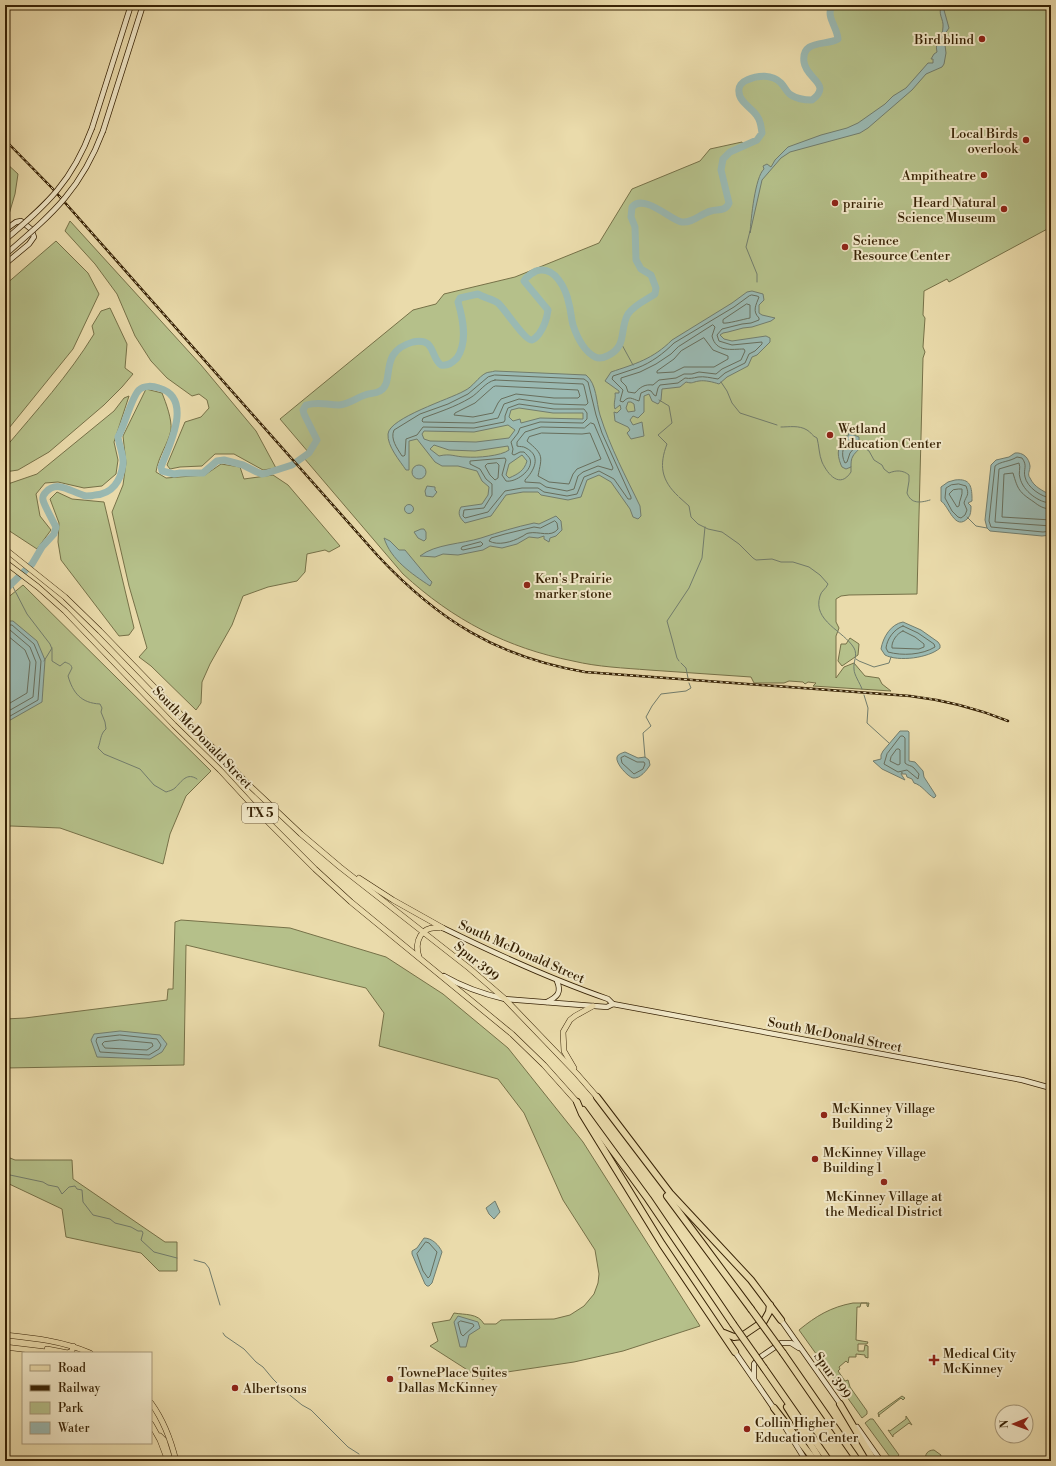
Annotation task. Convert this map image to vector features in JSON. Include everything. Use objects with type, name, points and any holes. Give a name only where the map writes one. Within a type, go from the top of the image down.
[{"type":"highway","points":[[597,1097],[670,1193],[748,1277],[781,1320]]},
{"type":"highway","points":[[597,1097],[680,1214],[783,1353],[858,1461]]},
{"type":"highway","points":[[577,1102],[588,1115],[631,1176],[829,1461]]},
{"type":"highway","points":[[577,1102],[582,1114],[662,1244],[735,1352]]},
{"type":"highway","points":[[722,1333],[731,1337],[742,1336],[764,1321],[769,1312],[770,1305]]},
{"type":"highway","points":[[772,1379],[780,1395],[821,1461]]},
{"type":"highway","points":[[840,1404],[874,1461]]},
{"type":"highway","points":[[774,1408],[815,1461]]},
{"type":"main road","points":[[5,240],[48,202],[63,184],[80,157],[92,128],[131,5]]},
{"type":"main road","points":[[6,254],[44,221],[70,192],[92,158],[103,131],[143,5]]},
{"type":"main road","points":[[5,230],[16,222],[21,221],[31,229],[34,237],[30,244],[5,264]]},
{"type":"main road","name":"South McDonald Street","points":[[5,549],[44,579],[72,604],[277,813],[329,857]]},
{"type":"main road","name":"South McDonald Street","points":[[5,562],[38,587],[65,611],[315,869],[350,902],[440,974]]},
{"type":"main road","name":"TX 5","points":[[329,857],[382,893],[443,928]]},
{"type":"main road","name":"Spur 399","points":[[329,857],[506,999],[597,1097]]},
{"type":"main road","points":[[420,958],[417,952],[417,943],[420,936],[432,928],[443,928]]},
{"type":"main road","name":"South McDonald Street","points":[[443,928],[557,981],[608,999],[613,1004],[1022,1080],[1051,1088]]},
{"type":"main road","points":[[440,974],[526,1046],[577,1102]]},
{"type":"main road","name":"TX 5","points":[[440,974],[468,988],[491,996],[506,999]]},
{"type":"main road","points":[[547,1002],[558,995],[560,989],[557,981]]},
{"type":"main road","name":"South McDonald Street","points":[[506,999],[607,1007],[613,1004]]},
{"type":"main road","points":[[577,1074],[564,1051],[563,1032],[570,1020],[593,1006]]},
{"type":"main road","name":"Spur 399","points":[[781,1320],[881,1461]]},
{"type":"main road","points":[[5,1335],[73,1346],[88,1352]]},
{"type":"main road","points":[[29,1349],[30,1338]]},
{"type":"main road","points":[[755,1381],[754,1364],[759,1358],[781,1343],[791,1343],[802,1350]]},
{"type":"main road","points":[[70,1352],[72,1351],[73,1346]]},
{"type":"main road","points":[[5,1347],[49,1352]]},
{"type":"main road","points":[[36,1350],[51,1348],[65,1352]]},
{"type":"main road","points":[[735,1352],[774,1408],[806,1461]]},
{"type":"main road","points":[[152,1404],[162,1419],[170,1437],[176,1461]]},
{"type":"main road","points":[[152,1426],[168,1461]]},
{"type":"main road","points":[[154,1429],[164,1440],[171,1461]]},
{"type":"green space","points":[[834,5],[1051,5],[1051,227],[949,282],[947,279],[924,291],[923,315],[925,318],[923,347],[925,352],[923,358],[917,594],[849,595],[841,596],[836,599],[836,622],[839,628],[836,636],[836,678],[844,667],[854,663],[865,676],[879,678],[882,684],[891,691],[813,686],[816,683],[808,682],[805,684],[803,682],[789,681],[784,683],[754,683],[751,677],[592,665],[549,655],[503,640],[461,618],[441,605],[403,574],[304,458],[309,453],[280,419],[413,310],[436,304],[444,294],[515,277],[599,243],[632,189],[700,161],[710,149],[742,142],[744,146],[757,140],[762,134],[760,120],[756,113],[742,99],[739,92],[741,85],[747,80],[756,77],[769,77],[781,84],[791,96],[798,99],[812,101],[818,95],[820,90],[816,80],[805,66],[804,59],[808,48],[812,45],[838,39],[837,29],[830,14],[831,8]]},
{"type":"green space","points":[[5,162],[18,174],[15,194],[7,221],[5,223]]},
{"type":"green space","points":[[70,221],[201,365],[256,431],[276,468],[263,470],[234,454],[215,454],[202,466],[170,469],[167,465],[185,422],[201,417],[209,408],[207,400],[199,394],[192,396],[167,378],[151,361],[135,336],[117,294],[95,264],[65,231]]},
{"type":"green space","points":[[56,241],[88,273],[99,294],[73,349],[5,433],[5,285]]},
{"type":"green space","points":[[110,308],[127,344],[125,368],[133,374],[104,405],[49,452],[18,470],[5,472],[5,448],[74,364],[94,334],[92,326],[101,311]]},
{"type":"green space","points":[[146,389],[162,393],[171,421],[170,435],[156,472],[166,478],[205,475],[221,464],[240,467],[244,479],[273,475],[288,485],[340,546],[329,552],[325,550],[307,554],[305,572],[297,581],[268,587],[243,596],[232,625],[210,664],[202,682],[201,703],[196,710],[151,666],[139,657],[147,648],[129,586],[112,512],[123,485],[126,463],[123,436]]},
{"type":"green space","points":[[129,396],[114,442],[118,460],[116,474],[102,486],[84,488],[58,482],[45,483],[36,494],[40,516],[51,530],[37,549],[5,528],[5,485],[37,474],[114,411],[124,398]]},
{"type":"green space","points":[[57,492],[72,499],[104,502],[134,628],[129,635],[119,636],[61,560],[58,542],[59,523],[50,499]]},
{"type":"green space","points":[[23,585],[211,771],[186,796],[170,834],[163,864],[60,828],[5,827],[5,600]]},
{"type":"green space","points":[[850,638],[859,644],[858,655],[842,666],[838,661],[841,644],[846,644]]},
{"type":"green space","points":[[181,920],[290,928],[386,957],[443,994],[508,1048],[583,1142],[700,1326],[623,1351],[574,1362],[487,1375],[483,1380],[430,1346],[438,1341],[432,1323],[450,1320],[454,1313],[475,1316],[484,1324],[496,1324],[501,1320],[554,1319],[570,1315],[584,1306],[594,1294],[598,1283],[599,1274],[595,1250],[563,1200],[524,1113],[498,1079],[379,1046],[384,1013],[366,988],[186,945],[184,1065],[5,1068],[5,1019],[25,1018],[167,1000],[168,989],[173,989],[175,922]]},
{"type":"green space","points":[[5,1156],[15,1160],[72,1160],[73,1179],[165,1242],[177,1242],[177,1271],[159,1271],[141,1253],[66,1237],[62,1209],[5,1182]]},
{"type":"green space","points":[[853,1303],[861,1303],[860,1307],[857,1307],[856,1340],[868,1342],[867,1344],[858,1344],[858,1351],[864,1351],[865,1345],[868,1346],[868,1358],[865,1357],[865,1355],[856,1354],[856,1357],[849,1357],[848,1363],[846,1361],[839,1367],[840,1369],[838,1371],[845,1381],[848,1380],[850,1387],[867,1411],[867,1414],[862,1418],[799,1330],[824,1313]]},
{"type":"green space","points":[[902,1396],[905,1398],[903,1400],[901,1398],[879,1415],[879,1417],[878,1413]]},
{"type":"green space","points":[[906,1416],[912,1425],[909,1423],[893,1435],[893,1437],[888,1430],[890,1431],[906,1419]]},
{"type":"green space","points":[[870,1419],[873,1419],[899,1455],[893,1461],[865,1423]]},
{"type":"green space","points":[[934,1450],[941,1455],[939,1461],[926,1461],[927,1453]]},
{"type":"water","points":[[942,5],[948,5],[944,10],[949,28],[940,41],[940,43],[945,45],[946,53],[942,67],[926,74],[912,90],[868,128],[860,133],[790,152],[781,158],[762,180],[750,233],[754,199],[758,180],[764,169],[763,166],[767,164],[771,167],[775,160],[788,147],[858,123],[906,88],[928,63],[933,63],[933,59],[931,59],[937,52],[936,48],[943,31],[943,24],[940,14]]},
{"type":"water","points":[[752,291],[763,294],[764,300],[759,305],[759,313],[775,318],[771,321],[752,327],[723,333],[720,335],[724,339],[732,341],[766,336],[770,338],[770,342],[757,355],[752,357],[748,366],[727,377],[719,384],[704,381],[691,383],[686,382],[680,387],[662,389],[661,400],[658,404],[652,401],[649,394],[644,396],[644,412],[638,418],[633,416],[630,420],[633,425],[642,422],[644,436],[631,439],[627,433],[630,430],[628,427],[615,421],[614,412],[617,413],[621,409],[620,405],[615,409],[614,407],[615,393],[619,393],[619,391],[605,381],[611,372],[636,363],[658,352],[672,340],[747,292]],"holes":[[[628,402],[634,404],[635,411],[628,412],[626,408]]]},
{"type":"water","points":[[495,371],[586,375],[590,379],[594,388],[600,415],[608,439],[640,506],[641,516],[638,519],[633,517],[630,509],[611,482],[599,475],[587,480],[581,497],[568,500],[541,495],[538,492],[523,492],[506,495],[491,516],[465,523],[459,512],[461,507],[482,504],[488,495],[489,487],[482,481],[477,471],[458,466],[442,466],[435,462],[417,439],[409,441],[409,470],[406,470],[394,453],[388,439],[388,434],[391,428],[409,415],[467,389],[483,375]],"holes":[[[519,408],[553,413],[583,413],[583,419],[540,418],[521,423],[520,419],[513,421],[509,417],[511,410]],[[508,425],[515,430],[509,438],[476,442],[430,441],[424,439],[422,434],[424,431],[474,432]],[[434,445],[449,450],[475,451],[508,446],[509,450],[495,455],[482,457],[462,457],[450,455],[439,456],[430,449]],[[522,455],[527,461],[520,472],[509,478],[506,475],[509,464]]]},
{"type":"water","points":[[849,433],[859,437],[859,442],[861,444],[860,448],[852,457],[851,467],[846,469],[841,465],[838,453],[841,443]]},
{"type":"water","points":[[1015,453],[1025,456],[1028,460],[1030,466],[1029,475],[1034,484],[1051,495],[1051,535],[1042,536],[990,531],[987,528],[985,520],[991,465],[996,460],[1009,457]]},
{"type":"water","points":[[419,465],[424,467],[426,472],[424,477],[419,479],[414,477],[412,472],[414,467]]},
{"type":"water","points":[[964,480],[970,484],[972,492],[972,501],[968,503],[971,506],[969,517],[959,522],[953,517],[941,501],[941,487],[948,482]]},
{"type":"water","points":[[427,486],[435,487],[437,492],[433,497],[426,496],[425,491]]},
{"type":"water","points":[[409,504],[414,509],[409,514],[404,509]]},
{"type":"water","points":[[556,516],[561,521],[562,530],[556,536],[550,538],[549,542],[544,539],[544,536],[538,538],[529,537],[517,544],[502,548],[490,546],[483,550],[458,555],[443,554],[435,557],[420,556],[433,549],[474,540],[534,523],[539,524]]},
{"type":"water","points":[[424,529],[426,532],[426,539],[424,541],[418,538],[414,532]]},
{"type":"water","points":[[384,538],[390,541],[399,550],[405,550],[432,582],[430,586],[409,571],[397,560],[387,546]]},
{"type":"water","points":[[5,621],[13,621],[37,641],[45,660],[42,702],[5,723]]},
{"type":"water","points":[[903,622],[921,630],[938,642],[940,648],[929,654],[913,658],[898,658],[885,655],[881,649],[888,632],[895,625]]},
{"type":"water","points":[[900,731],[909,732],[909,761],[915,762],[923,771],[924,777],[936,796],[934,798],[914,783],[912,779],[907,777],[906,774],[902,774],[902,772],[901,774],[905,780],[882,769],[873,761],[881,759],[883,751]]},
{"type":"water","points":[[625,752],[638,758],[645,757],[649,760],[650,765],[641,776],[636,778],[631,777],[618,763],[617,757],[619,754]]},
{"type":"water","points":[[120,1031],[160,1035],[167,1044],[162,1052],[150,1059],[97,1057],[91,1040],[94,1034]]},
{"type":"water","points":[[495,1201],[500,1212],[494,1219],[486,1208]]},
{"type":"water","points":[[424,1238],[435,1242],[442,1252],[432,1283],[429,1286],[425,1284],[412,1254],[412,1251],[417,1248]]},
{"type":"water","points":[[458,1316],[478,1322],[480,1328],[469,1335],[466,1347],[460,1347],[454,1322]]},
{"type":"water","points":[[1051,1402],[1051,1443],[1048,1417]]},
{"type":"waterway","points":[[5,590],[32,564],[42,547],[54,534],[56,527],[43,500],[43,496],[46,492],[51,488],[60,487],[86,496],[93,496],[106,492],[115,486],[122,470],[123,461],[118,437],[133,399],[143,387],[151,386],[159,388],[169,393],[175,402],[177,412],[176,423],[161,467],[162,471],[174,474],[203,473],[217,461],[224,460],[243,465],[262,474],[292,465],[309,453],[317,440],[304,414],[303,410],[306,405],[319,403],[339,405],[380,391],[385,387],[391,360],[395,353],[402,347],[413,342],[423,342],[430,346],[441,365],[448,365],[452,363],[460,352],[464,330],[458,302],[460,298],[478,294],[498,303],[525,335],[529,339],[534,339],[542,328],[548,310],[524,281],[528,276],[536,271],[543,270],[549,272],[554,275],[562,285],[568,298],[572,322],[575,330],[581,343],[587,351],[595,357],[600,358],[606,357],[614,352],[620,343],[625,320],[628,314],[637,305],[655,294],[656,288],[651,275],[641,269],[636,260],[635,227],[631,217],[632,207],[643,203],[650,205],[682,222],[693,220],[707,212],[725,208],[729,203],[721,170],[723,159],[730,152],[757,140],[762,133],[761,124],[755,113],[741,99],[739,92],[741,84],[751,78],[765,76],[777,80],[788,93],[793,96],[812,100],[820,90],[817,81],[806,68],[804,55],[806,50],[811,46],[838,39],[830,15],[831,8],[834,5]]},
{"type":"waterway","points":[[750,231],[746,247],[757,274],[757,282]]},
{"type":"waterway","points":[[621,343],[633,365]]},
{"type":"waterway","points":[[721,382],[732,403],[740,413],[777,425]]},
{"type":"waterway","points":[[659,400],[669,406],[672,423],[658,435],[667,444],[662,465],[663,472],[668,484],[678,496]]},
{"type":"waterway","points":[[781,427],[801,427],[817,438],[822,462],[831,475],[835,478],[839,480],[847,477],[851,472],[851,467]]},
{"type":"waterway","points":[[861,446],[869,451],[874,460],[882,465],[889,473],[899,471],[909,475],[907,493],[913,501],[923,502],[930,500]]},
{"type":"waterway","points":[[679,497],[689,506],[691,517],[698,524],[708,529],[722,532],[739,544],[756,560],[772,559],[781,562],[793,562],[809,567],[820,575],[828,584],[820,596],[819,605],[821,612],[830,625],[854,648],[856,653],[854,671],[862,689]]},
{"type":"waterway","points":[[967,517],[976,526],[987,528]]},
{"type":"waterway","points":[[679,661],[667,621],[689,588],[702,558],[705,527]]},
{"type":"waterway","points":[[12,585],[27,614],[50,644],[52,649],[52,661],[60,666],[65,662],[70,665],[72,668],[68,676],[75,692],[88,702],[100,704],[106,729],[102,735],[98,748],[104,754],[140,769],[154,785],[166,792],[174,789],[187,777],[190,776],[197,779]]},
{"type":"waterway","points":[[44,661],[52,648]]},
{"type":"waterway","points":[[856,659],[874,667],[889,663],[891,657]]},
{"type":"waterway","points":[[681,663],[686,668],[688,678]]},
{"type":"waterway","points":[[645,757],[643,733],[651,726],[646,717],[652,706],[661,694],[686,691],[691,688],[689,683]]},
{"type":"waterway","points":[[864,695],[868,708],[867,723],[889,743]]},
{"type":"waterway","points":[[5,1172],[10,1175],[43,1182],[48,1185],[58,1187],[62,1194],[69,1187],[75,1186],[77,1189],[82,1190],[83,1202],[93,1215],[110,1219],[115,1223],[142,1231],[143,1233],[141,1240],[154,1252],[177,1258]]},
{"type":"waterway","points":[[194,1260],[205,1263],[209,1268],[220,1305]]},
{"type":"waterway","points":[[223,1333],[244,1349],[286,1392],[302,1405],[311,1410],[348,1447],[359,1454]]},
{"type":"railway","points":[[5,140],[52,188],[378,556],[423,599],[447,617],[471,632],[497,646],[524,657],[585,672],[910,696],[960,705],[1008,721]]},
{"type":"place","name":"Bird blind","points":[[982,39]]},
{"type":"place","name":"Local Birds overlook","points":[[1026,140]]},
{"type":"place","name":"Ampitheatre","points":[[984,175]]},
{"type":"place","name":"prairie","points":[[835,203]]},
{"type":"place","name":"Heard Natural Science Museum","points":[[1004,209]]},
{"type":"place","name":"Science Resource Center","points":[[845,247]]},
{"type":"place","name":"Wetland Education Center","points":[[830,435]]},
{"type":"place","name":"Ken's Prairie marker stone","points":[[527,585]]},
{"type":"place","name":"McKinney Village Building 2","points":[[824,1115]]},
{"type":"place","name":"McKinney Village Building 1","points":[[815,1159]]},
{"type":"place","name":"McKinney Village at the Medical District","points":[[884,1182]]},
{"type":"place","name":"Medical City McKinney","points":[[934,1360]]},
{"type":"place","name":"TownePlace Suites Dallas McKinney","points":[[390,1379]]},
{"type":"place","name":"Albertsons","points":[[235,1388]]},
{"type":"place","name":"Collin Higher Education Center","points":[[747,1429]]}]
